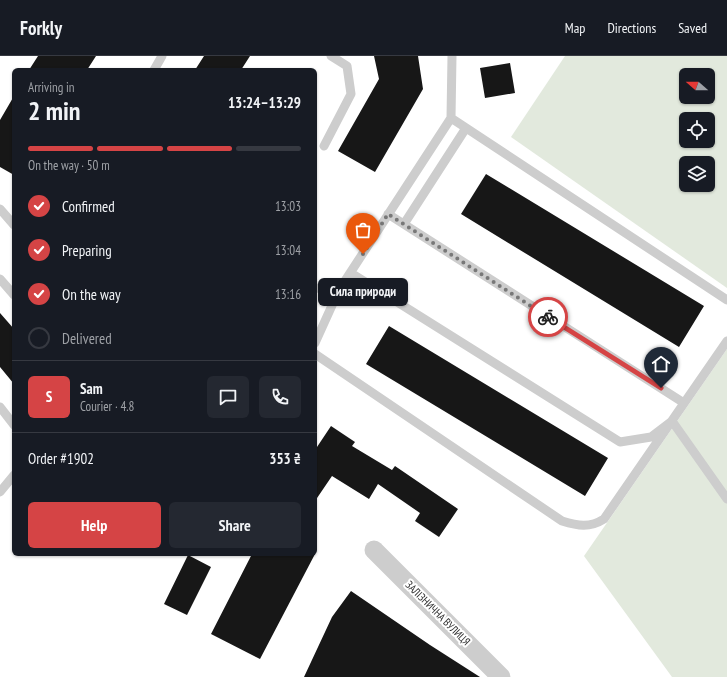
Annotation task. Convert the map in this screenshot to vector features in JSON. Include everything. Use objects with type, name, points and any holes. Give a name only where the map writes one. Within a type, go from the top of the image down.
[{"type":"street","name":"ЗАЛІЗНИЧНА ВУЛИЦЯ","points":[[374,550],[501,677]]},
{"type":"lane","points":[[155,68],[162,56]]},
{"type":"lane","points":[[324,146],[351,94],[347,66],[331,56]]},
{"type":"lane","points":[[317,339],[339,290],[451,118],[452,56]]},
{"type":"lane","points":[[451,118],[727,300]]},
{"type":"lane","points":[[404,224],[466,128]]},
{"type":"lane","points":[[0,209],[12,223]]},
{"type":"lane","points":[[388,214],[684,403]]},
{"type":"lane","points":[[351,273],[620,442],[651,437],[672,421]]},
{"type":"lane","points":[[0,279],[12,293]]},
{"type":"lane","points":[[317,288],[339,290]]},
{"type":"lane","points":[[317,355],[562,521],[575,525],[596,524],[604,519],[727,341]]},
{"type":"lane","points":[[0,407],[12,422]]},
{"type":"lane","points":[[672,421],[727,499]]},
{"type":"lane","points":[[0,492],[12,477]]},
{"type":"shaded area","points":[[565,56],[727,56],[727,288],[511,137]]},
{"type":"shaded area","points":[[727,349],[727,677],[672,677],[584,556]]},
{"type":"building","points":[[38,56],[96,56],[88,68],[30,68]]},
{"type":"building","points":[[204,56],[250,56],[242,68],[196,68]]},
{"type":"building","points":[[374,56],[418,56],[423,89],[375,172],[338,151],[379,79]]},
{"type":"building","points":[[510,63],[515,93],[485,98],[480,68]]},
{"type":"building","points":[[12,99],[12,174],[0,167],[0,120]]},
{"type":"building","points":[[486,174],[704,306],[679,347],[461,214]]},
{"type":"building","points":[[0,313],[12,327],[12,382],[0,367]]},
{"type":"building","points":[[389,326],[608,458],[585,496],[366,364]]},
{"type":"building","points":[[331,426],[355,442],[352,446],[392,470],[395,466],[458,509],[439,537],[415,521],[420,513],[378,484],[369,499],[332,476],[317,498],[317,447]]},
{"type":"building","points":[[188,556],[211,567],[187,615],[164,604]]},
{"type":"building","points":[[251,556],[314,556],[260,659],[211,634]]},
{"type":"building","points":[[351,591],[480,677],[304,677],[332,617]]},
{"type":"way so far","points":[[363,254],[388,214],[548,317]]},
{"type":"place","name":"Сила природи","points":[[363,254]]},
{"type":"route","points":[[548,317],[661,388]]}]
